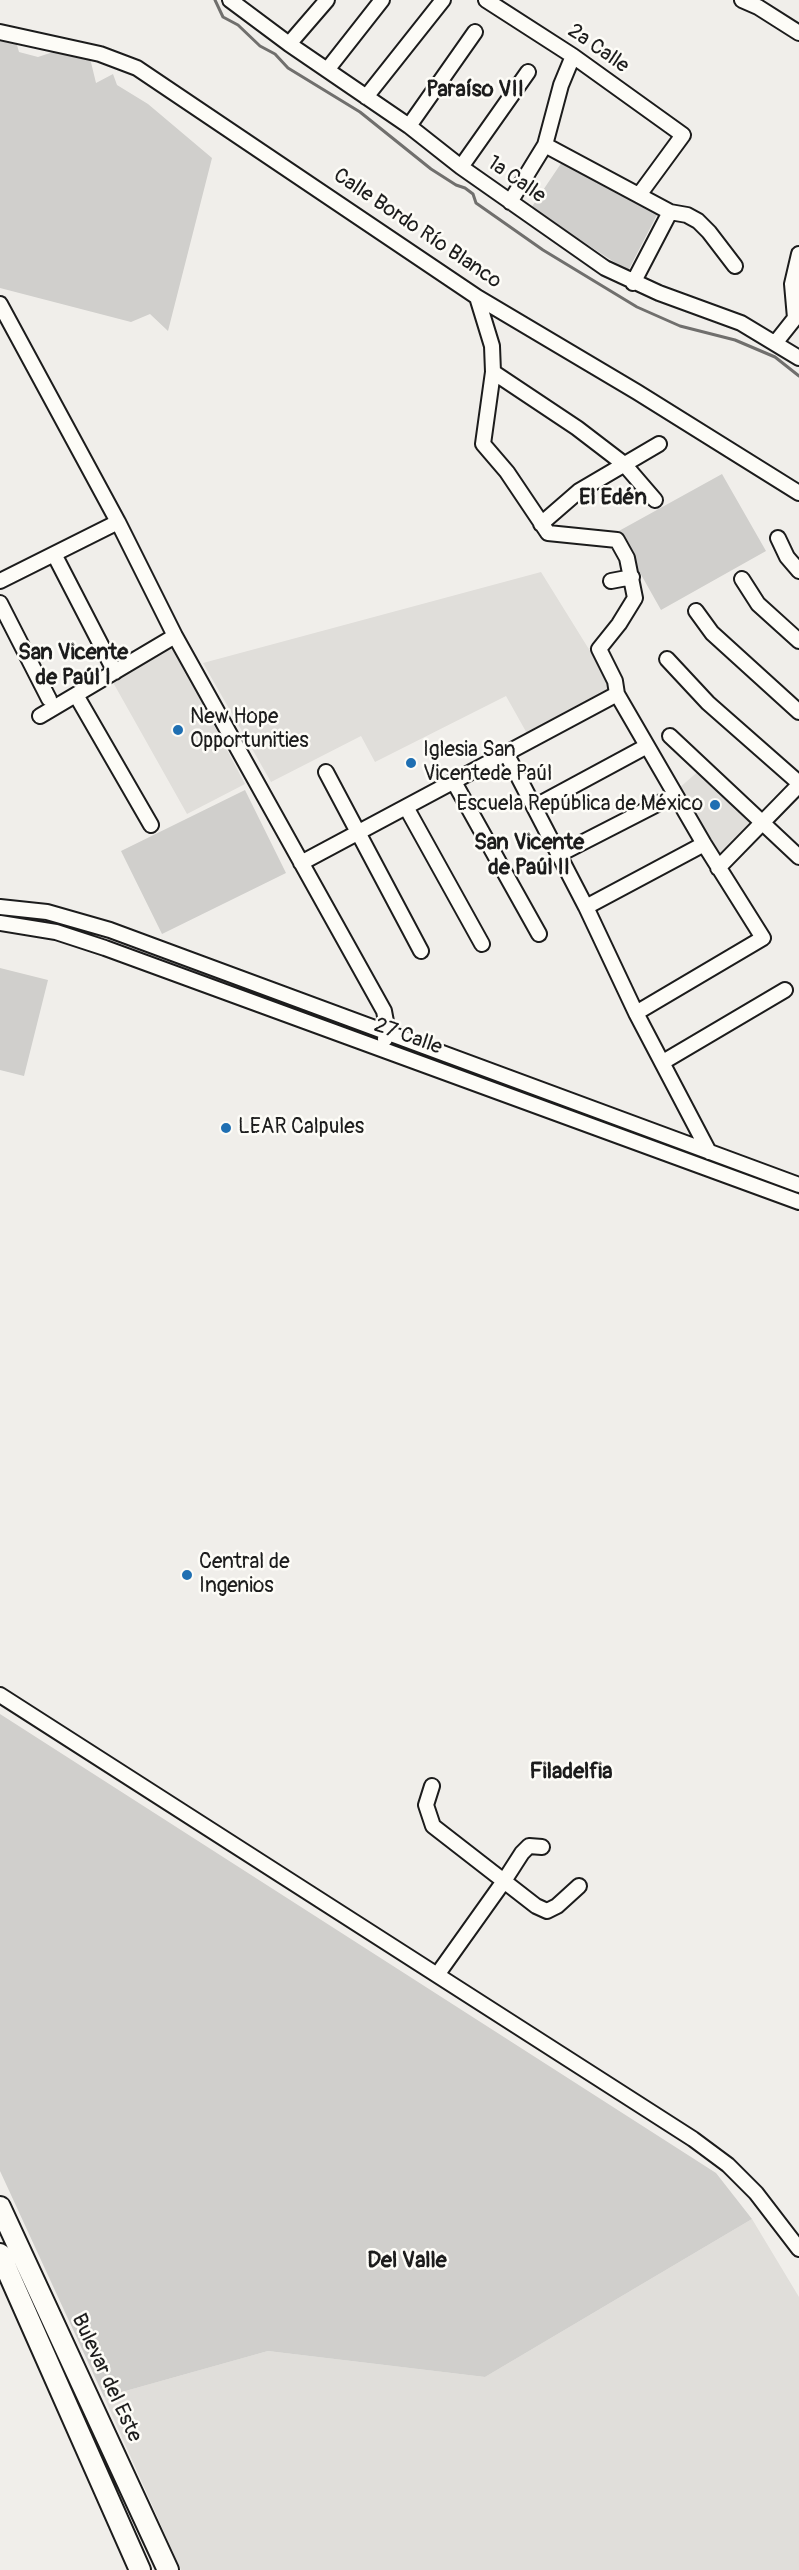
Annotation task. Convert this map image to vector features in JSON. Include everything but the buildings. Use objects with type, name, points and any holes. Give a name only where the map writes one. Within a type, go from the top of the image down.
[{"type":"highway","name":"Bulevar del Este","points":[[0,2207],[168,2570]]},
{"type":"highway","points":[[0,2254],[140,2570]]},
{"type":"highway","points":[[80,2433],[102,2426]]},
{"type":"street","name":"1a Calle","points":[[230,0],[605,268],[633,283],[741,323],[776,342],[799,358]]},
{"type":"street","points":[[289,44],[327,0]]},
{"type":"street","points":[[327,70],[382,0]]},
{"type":"street","points":[[366,97],[443,0]]},
{"type":"street","name":"2a Calle","points":[[486,0],[573,56],[683,135],[639,195]]},
{"type":"street","points":[[742,0],[758,7],[799,33]]},
{"type":"street","name":"Calle Bordo Río Blanco","points":[[0,32],[100,54],[137,68],[477,297],[799,493]]},
{"type":"street","points":[[409,126],[475,32]]},
{"type":"street","points":[[510,202],[545,145],[561,85],[573,56]]},
{"type":"street","points":[[461,167],[528,72]]},
{"type":"street","points":[[545,145],[669,212],[687,215],[698,221],[710,232],[735,266]]},
{"type":"street","points":[[633,283],[669,212]]},
{"type":"street","points":[[776,342],[795,318],[792,284],[799,254]]},
{"type":"street","points":[[477,297],[492,346],[494,372],[483,444],[507,472],[541,524],[551,535],[615,538],[627,558],[636,598],[599,649],[615,681],[617,694],[718,868],[763,938],[636,1013]]},
{"type":"street","points":[[0,304],[118,522],[175,636],[384,1011],[386,1032],[384,1050]]},
{"type":"street","points":[[494,372],[577,428],[624,464],[655,500]]},
{"type":"street","points":[[541,524],[579,491],[659,444]]},
{"type":"street","points":[[0,581],[118,522]]},
{"type":"street","points":[[778,538],[787,557],[799,571]]},
{"type":"street","points":[[54,554],[114,672]]},
{"type":"street","points":[[611,581],[632,577]]},
{"type":"street","points":[[742,579],[759,604],[799,641]]},
{"type":"street","points":[[0,603],[49,699]]},
{"type":"street","points":[[696,611],[712,633],[799,712]]},
{"type":"street","points":[[40,716],[175,636]]},
{"type":"street","points":[[667,659],[708,703],[799,784],[764,823],[718,868]]},
{"type":"street","points":[[301,863],[617,694]]},
{"type":"street","points":[[76,695],[151,825]]},
{"type":"street","points":[[670,736],[799,857]]},
{"type":"street","points":[[534,807],[647,746]]},
{"type":"street","points":[[506,753],[586,907],[636,1013],[720,1173]]},
{"type":"street","points":[[326,772],[421,951]]},
{"type":"street","points":[[454,782],[539,934]]},
{"type":"street","points":[[558,855],[675,795]]},
{"type":"street","points":[[406,807],[482,944]]},
{"type":"street","points":[[586,907],[704,844]]},
{"type":"street","name":"27 Calle","points":[[0,907],[30,910],[68,918],[121,934],[799,1185]]},
{"type":"street","points":[[20,925],[30,910]]},
{"type":"street","points":[[63,934],[68,918]]},
{"type":"street","name":"27 Calle","points":[[0,923],[63,934],[799,1202]]},
{"type":"street","points":[[663,1062],[785,990]]},
{"type":"street","points":[[0,1695],[693,2139],[719,2158],[756,2193],[799,2249]]},
{"type":"street","points":[[432,1786],[426,1805],[433,1826],[536,1906],[547,1911],[557,1906],[579,1886]]},
{"type":"street","points":[[437,1975],[529,1846],[542,1847]]},
{"type":"shaded area","points":[[0,34],[15,38],[19,52],[38,57],[69,50],[89,54],[96,83],[113,74],[117,85],[148,104],[212,158],[168,331],[150,314],[131,322],[0,288]]},
{"type":"shaded area","points":[[562,162],[659,211],[628,271],[531,208]]},
{"type":"shaded area","points":[[722,474],[766,551],[661,610],[617,532]]},
{"type":"shaded area","points":[[541,572],[613,688],[529,737],[506,696],[375,762],[361,736],[271,782],[203,663]]},
{"type":"shaded area","name":"New Hope Opportunities","points":[[170,642],[245,784],[187,814],[110,677]]},
{"type":"shaded area","name":"Escuela República de México","points":[[702,768],[759,822],[722,858],[678,789]]},
{"type":"shaded area","points":[[245,790],[286,873],[162,934],[121,851]]},
{"type":"shaded area","points":[[0,968],[48,980],[24,1076],[0,1070]]},
{"type":"shaded area","points":[[0,1714],[716,2173],[752,2219],[485,2377],[268,2351],[104,2397],[0,2171]]},
{"type":"shaded area","points":[[752,2219],[799,2297],[799,2570],[181,2570],[104,2397],[268,2351],[485,2377]]},
{"type":"waterway","points":[[215,0],[223,17],[238,25],[260,46],[275,54],[288,68],[360,112],[431,169],[473,194],[476,203],[543,250],[637,307],[680,326],[735,340],[775,357],[799,376]]},
{"type":"place","name":"New Hope Opportunities","points":[[178,730]]},
{"type":"place","name":"Iglesia San Vicentede Paúl","points":[[411,763]]},
{"type":"place","name":"Escuela República de México","points":[[715,805]]},
{"type":"place","name":"LEAR Calpules","points":[[226,1128]]},
{"type":"place","name":"Central de Ingenios","points":[[187,1575]]},
{"type":"district","name":"Paraíso VII","points":[[475,90]]},
{"type":"district","name":"El Edén","points":[[613,498]]},
{"type":"district","name":"San Vicente de Paúl I","points":[[73,666]]},
{"type":"district","name":"San Vicente de Paúl II","points":[[529,856]]},
{"type":"district","name":"Filadelfia","points":[[571,1772]]},
{"type":"district","name":"Del Valle","points":[[407,2261]]}]
